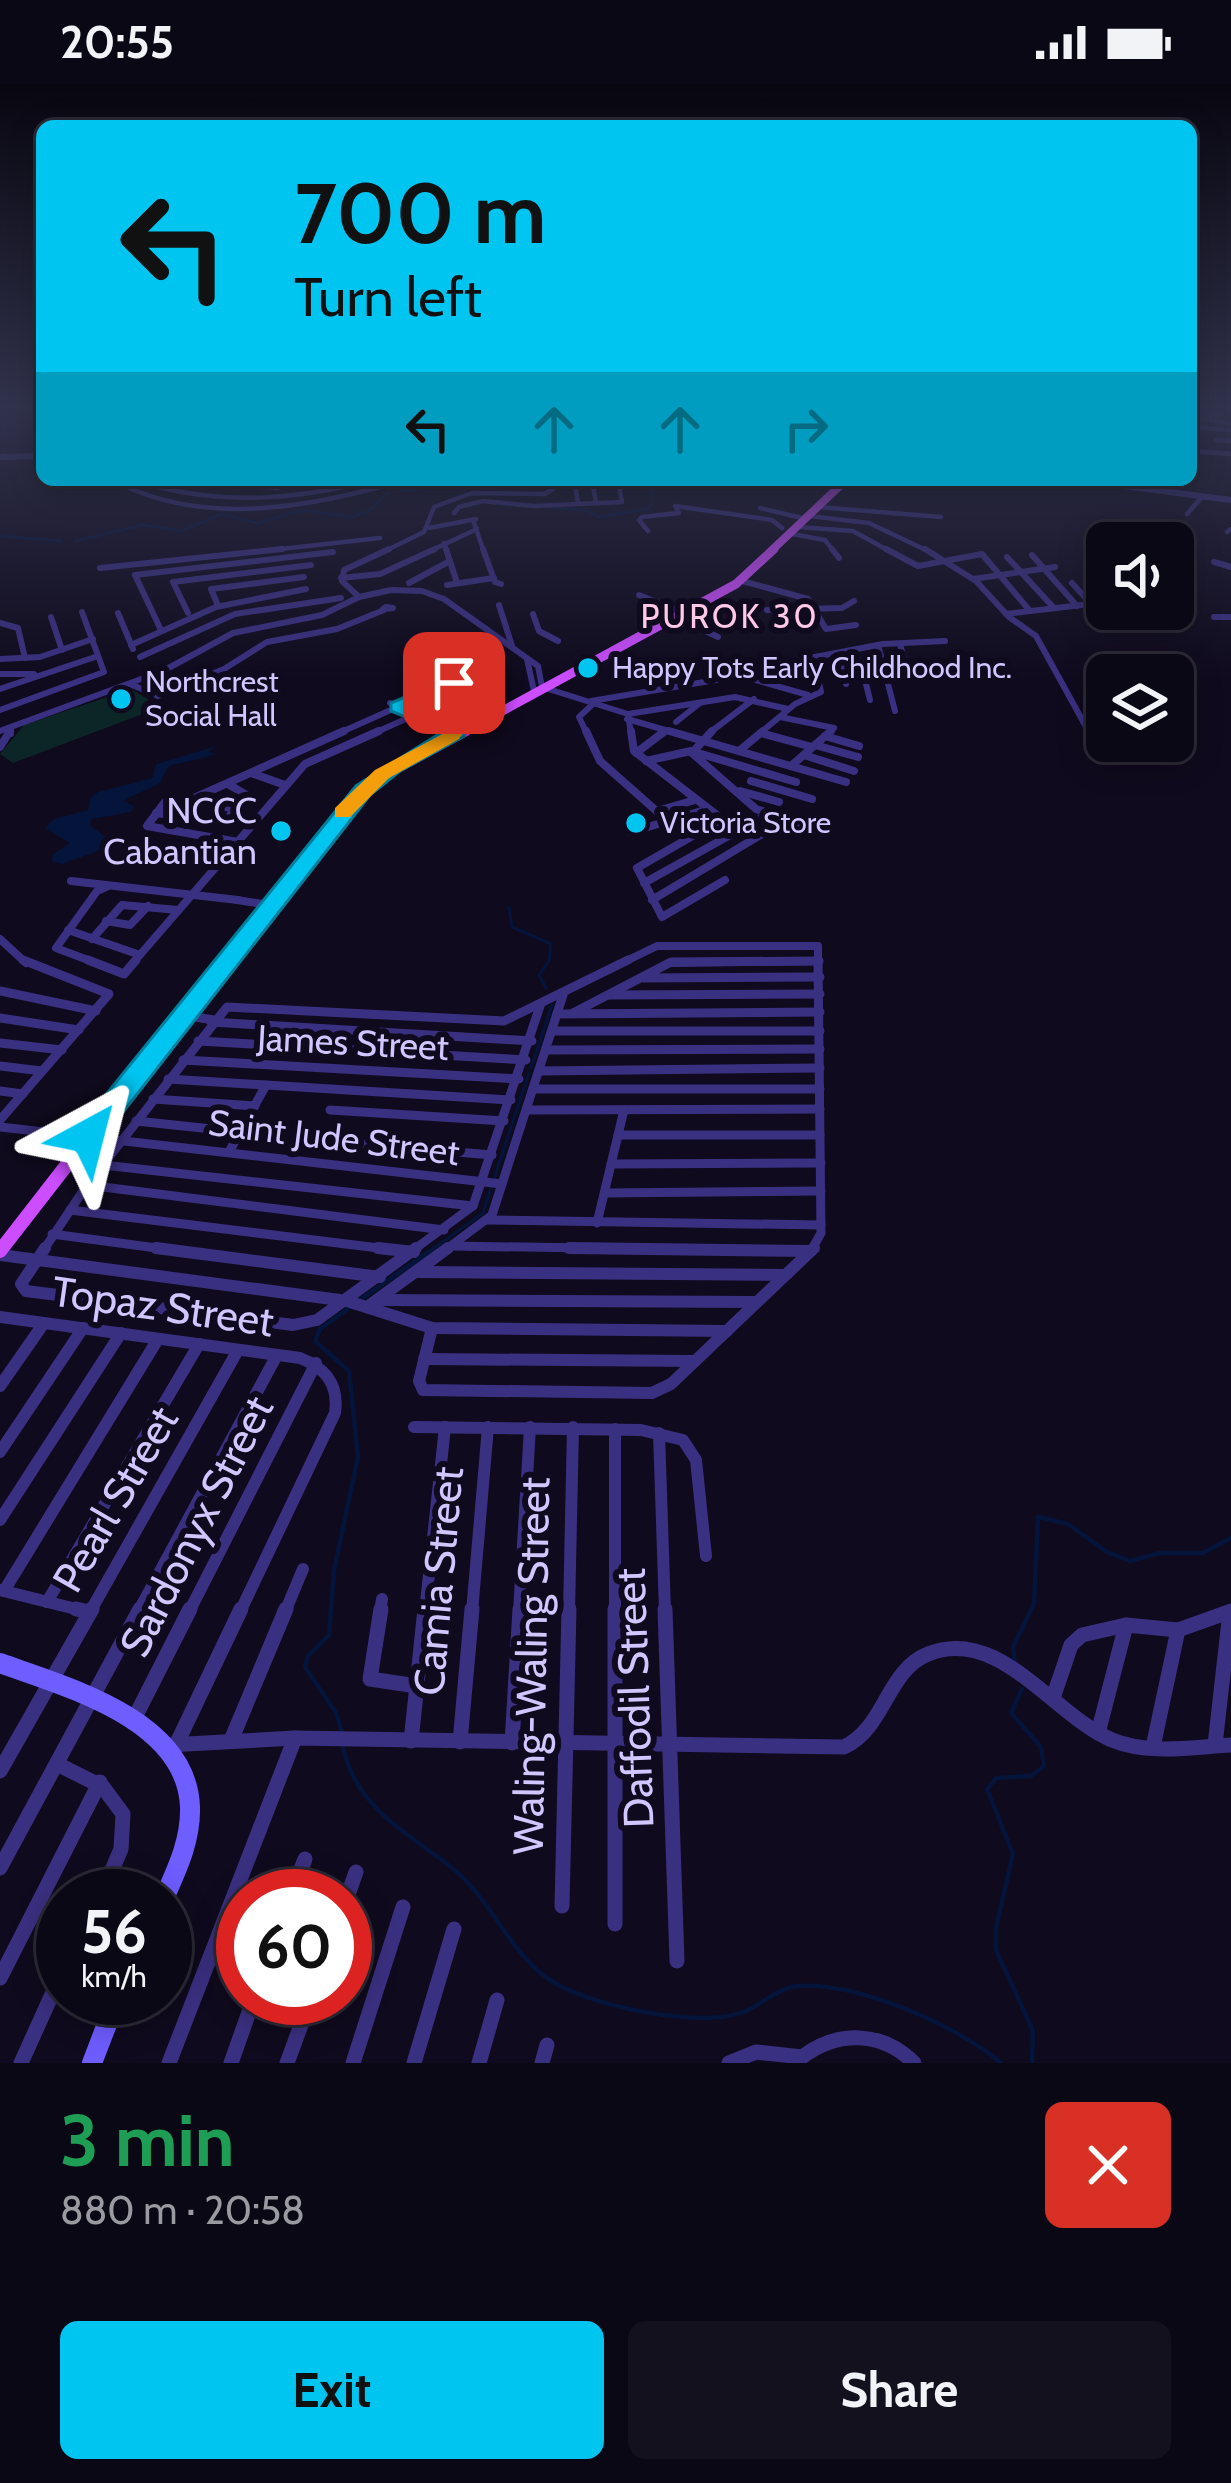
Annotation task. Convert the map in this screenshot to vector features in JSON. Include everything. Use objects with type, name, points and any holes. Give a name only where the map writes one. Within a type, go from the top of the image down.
[{"type":"main road","points":[[0,1253],[182,1015],[372,782],[539,685],[742,581],[828,497]]},
{"type":"main road","points":[[0,1663],[92,1699],[171,1744],[186,1783],[190,1820],[176,1869]]},
{"type":"main road","points":[[92,2063],[107,2025]]},
{"type":"street","points":[[149,497],[199,506],[286,506],[343,497]]},
{"type":"street","points":[[429,528],[434,506],[458,497]]},
{"type":"street","points":[[540,497],[552,504]]},
{"type":"street","points":[[577,497],[578,503]]},
{"type":"street","points":[[595,497],[596,503]]},
{"type":"street","points":[[456,510],[483,501],[596,503],[622,502],[621,497]]},
{"type":"street","points":[[1198,497],[1231,500]]},
{"type":"street","points":[[1186,514],[1202,498]]},
{"type":"street","points":[[647,531],[639,520],[679,513],[675,506],[785,525],[941,517]]},
{"type":"street","points":[[760,508],[800,523],[853,531],[918,566],[982,554],[1030,611]]},
{"type":"street","points":[[715,516],[884,528],[917,541],[973,579],[1006,614],[1036,635],[1086,726]]},
{"type":"street","points":[[341,578],[366,556],[429,528],[476,519],[494,578],[501,584]]},
{"type":"street","points":[[800,523],[825,540],[839,558]]},
{"type":"street","points":[[341,578],[369,579],[477,529]]},
{"type":"street","points":[[188,613],[170,582],[311,565],[358,538]]},
{"type":"street","points":[[105,580],[99,566],[380,538]]},
{"type":"street","points":[[444,542],[457,584]]},
{"type":"street","points":[[135,575],[333,552]]},
{"type":"street","points":[[1032,555],[1077,606]]},
{"type":"street","points":[[1007,557],[1054,608]]},
{"type":"street","points":[[409,584],[450,561]]},
{"type":"street","points":[[1214,562],[1231,567]]},
{"type":"street","points":[[130,564],[160,628]]},
{"type":"street","points":[[311,565],[304,577],[315,617]]},
{"type":"street","points":[[973,579],[1055,567]]},
{"type":"street","points":[[217,603],[208,588],[304,577]]},
{"type":"street","points":[[341,578],[359,596]]},
{"type":"street","points":[[447,585],[494,578]]},
{"type":"street","points":[[742,581],[803,597],[826,629],[856,625]]},
{"type":"street","points":[[1072,584],[1086,600]]},
{"type":"street","points":[[130,644],[217,603],[306,589]]},
{"type":"street","points":[[0,747],[10,736],[4,729],[129,684],[248,628],[315,617],[359,596],[391,590],[422,591],[444,599],[538,666],[539,685]]},
{"type":"street","points":[[640,595],[718,622]]},
{"type":"street","points":[[118,613],[139,658],[235,614],[340,598]]},
{"type":"street","points":[[767,610],[846,608],[854,601]]},
{"type":"street","points":[[499,605],[514,649]]},
{"type":"street","points":[[1006,614],[1086,605]]},
{"type":"street","points":[[335,610],[362,622]]},
{"type":"street","points":[[129,684],[158,696],[224,669],[267,642],[337,629],[384,610]]},
{"type":"street","points":[[0,710],[104,672],[82,611]]},
{"type":"street","points":[[682,613],[718,637]]},
{"type":"street","points":[[533,614],[539,631],[558,641]]},
{"type":"street","points":[[476,622],[503,616]]},
{"type":"street","points":[[1214,616],[1231,617]]},
{"type":"street","points":[[51,617],[62,650]]},
{"type":"street","points":[[0,622],[18,628],[25,658]]},
{"type":"street","points":[[337,629],[345,638]]},
{"type":"street","points":[[0,659],[25,658],[93,639]]},
{"type":"street","points":[[687,838],[600,761],[580,717],[591,702],[878,645],[945,641]]},
{"type":"street","points":[[171,644],[202,652]]},
{"type":"street","points":[[900,644],[904,662]]},
{"type":"street","points":[[878,645],[896,711]]},
{"type":"street","points":[[0,689],[98,656]]},
{"type":"street","points":[[816,669],[881,656]]},
{"type":"street","points":[[527,659],[530,677],[539,685],[666,730],[846,782]]},
{"type":"street","points":[[739,751],[788,709],[821,692],[816,669],[803,660]]},
{"type":"street","points":[[860,660],[869,700]]},
{"type":"street","points":[[840,664],[846,684]]},
{"type":"street","points":[[0,674],[45,674]]},
{"type":"street","points":[[738,675],[808,695]]},
{"type":"street","points":[[530,677],[539,685]]},
{"type":"street","points":[[108,886],[97,891],[57,950],[124,974],[198,894],[305,764],[477,687],[452,683],[394,705],[194,798],[174,816]]},
{"type":"street","points":[[627,716],[702,701],[754,699],[788,709]]},
{"type":"street","points":[[691,751],[754,699]]},
{"type":"street","points":[[676,722],[702,701]]},
{"type":"street","points":[[394,705],[457,732]]},
{"type":"street","points":[[627,716],[636,753],[722,819],[742,827]]},
{"type":"street","points":[[779,716],[835,728],[791,766]]},
{"type":"street","points":[[822,724],[830,717]]},
{"type":"street","points":[[1082,718],[1086,718]]},
{"type":"street","points":[[790,741],[808,725]]},
{"type":"street","points":[[636,753],[666,730]]},
{"type":"street","points":[[760,733],[858,757]]},
{"type":"street","points":[[825,736],[859,746]]},
{"type":"street","points":[[691,751],[768,814],[811,828],[796,836]]},
{"type":"street","points":[[646,761],[691,751],[796,782]]},
{"type":"street","points":[[804,755],[854,771]]},
{"type":"street","points":[[739,792],[762,772]]},
{"type":"street","points":[[251,773],[285,785]]},
{"type":"street","points":[[751,781],[812,799]]},
{"type":"street","points":[[156,813],[222,823],[248,794],[228,784]]},
{"type":"street","points":[[739,792],[779,802]]},
{"type":"street","points":[[194,798],[236,810]]},
{"type":"street","points":[[657,811],[695,800]]},
{"type":"street","points":[[183,805],[163,802],[148,827],[238,842]]},
{"type":"street","points":[[631,832],[708,809]]},
{"type":"street","points":[[644,883],[768,814]]},
{"type":"street","points":[[722,819],[638,865],[663,917],[725,880]]},
{"type":"street","points":[[652,900],[787,819]]},
{"type":"street","points":[[70,881],[269,905]]},
{"type":"street","points":[[92,939],[122,904],[179,910]]},
{"type":"street","points":[[106,921],[130,925],[148,906]]},
{"type":"street","points":[[68,930],[140,955]]},
{"type":"street","points":[[0,939],[26,963],[110,994],[0,1123]]},
{"type":"street","points":[[432,1328],[419,1384],[427,1391],[644,1394],[665,1388],[811,1251],[820,1240],[819,947],[660,945],[540,1006],[500,1021],[239,1005],[223,1009],[87,1185],[21,1284],[24,1290],[293,1325],[317,1320],[473,1206],[540,1006]]},
{"type":"street","points":[[572,1014],[676,962],[819,961]]},
{"type":"street","points":[[639,978],[820,977]]},
{"type":"street","points":[[0,991],[96,1011]]},
{"type":"street","points":[[605,995],[820,994]]},
{"type":"street","points":[[372,1304],[488,1220],[563,995]]},
{"type":"street","points":[[557,1014],[820,1012]]},
{"type":"street","points":[[182,1015],[213,1021],[532,1041]]},
{"type":"street","points":[[0,1018],[79,1030]]},
{"type":"street","points":[[552,1031],[820,1030]]},
{"type":"street","points":[[198,1041],[539,1071],[820,1068]]},
{"type":"street","points":[[0,1043],[62,1050]]},
{"type":"street","points":[[546,1050],[820,1049]]},
{"type":"street","name":"James Street","points":[[183,1060],[522,1070]]},
{"type":"street","points":[[0,1066],[43,1071]]},
{"type":"street","points":[[168,1079],[512,1100]]},
{"type":"street","points":[[230,1152],[266,1085]]},
{"type":"street","points":[[534,1089],[820,1089]]},
{"type":"street","points":[[0,1091],[23,1094]]},
{"type":"street","points":[[153,1099],[255,1106]]},
{"type":"street","points":[[528,1110],[820,1109]]},
{"type":"street","points":[[330,1110],[504,1121]]},
{"type":"street","points":[[598,1223],[624,1110]]},
{"type":"street","points":[[136,1121],[240,1132]]},
{"type":"street","name":"Saint Jude Street","points":[[0,1123],[502,1184]]},
{"type":"street","points":[[618,1135],[820,1135]]},
{"type":"street","points":[[316,1140],[492,1155]]},
{"type":"street","points":[[611,1164],[820,1163]]},
{"type":"street","points":[[103,1165],[473,1206]]},
{"type":"street","points":[[87,1185],[443,1230]]},
{"type":"street","points":[[604,1192],[821,1192]]},
{"type":"street","points":[[70,1210],[414,1252]]},
{"type":"street","points":[[488,1220],[820,1225]]},
{"type":"street","points":[[52,1234],[380,1276]]},
{"type":"street","points":[[451,1246],[811,1251]]},
{"type":"street","points":[[0,1253],[372,1304],[758,1302]]},
{"type":"street","points":[[416,1272],[785,1275]]},
{"type":"street","points":[[372,1304],[432,1328],[727,1330]]},
{"type":"street","name":"Topaz Street","points":[[3,1321],[83,1328],[316,1363]]},
{"type":"street","points":[[0,1386],[44,1323]]},
{"type":"street","points":[[0,1452],[83,1328]]},
{"type":"street","points":[[0,1520],[121,1334]]},
{"type":"street","points":[[90,1612],[2,1591],[158,1339]]},
{"type":"street","points":[[47,1602],[199,1344]]},
{"type":"street","name":"Pearl Street","points":[[0,1771],[238,1350]]},
{"type":"street","points":[[0,1868],[277,1355]]},
{"type":"street","points":[[424,1359],[695,1361]]},
{"type":"street","points":[[171,1744],[334,1413],[335,1386],[316,1363]]},
{"type":"street","name":"Sardonyx Street","points":[[134,1719],[316,1363]]},
{"type":"street","points":[[414,1427],[615,1429],[683,1440],[694,1452],[706,1556]]},
{"type":"street","points":[[411,1741],[445,1427]]},
{"type":"street","name":"Camia Street","points":[[460,1742],[488,1427]]},
{"type":"street","points":[[512,1743],[530,1427]]},
{"type":"street","name":"Waling-Waling Street","points":[[562,1906],[573,1427]]},
{"type":"street","points":[[615,1429],[616,1924]]},
{"type":"street","name":"Daffodil Street","points":[[658,1433],[677,1961]]},
{"type":"street","points":[[232,1738],[304,1569]]},
{"type":"street","points":[[382,1599],[370,1678],[381,1684],[417,1686]]},
{"type":"street","points":[[171,1744],[323,1738],[827,1747],[861,1742],[878,1724],[904,1671],[917,1658],[955,1648],[999,1663],[1114,1742],[1153,1747],[1223,1745],[1230,1612],[1178,1630],[1126,1624],[1082,1635],[1071,1645],[1052,1698]]},
{"type":"street","points":[[1098,1733],[1126,1624]]},
{"type":"street","points":[[1153,1747],[1178,1630]]},
{"type":"street","points":[[169,2063],[295,1738]]},
{"type":"street","points":[[57,1764],[100,1782],[119,1803],[124,1833],[114,1869]]},
{"type":"street","points":[[0,1978],[100,1782]]},
{"type":"street","points":[[301,1869],[305,1858]]},
{"type":"street","points":[[353,2063],[404,1906]]},
{"type":"street","points":[[414,2063],[454,1930]]},
{"type":"street","points":[[479,2063],[497,2000]]},
{"type":"street","points":[[21,2063],[38,2025]]},
{"type":"street","points":[[230,2063],[244,2025]]},
{"type":"street","points":[[287,2063],[301,2025]]},
{"type":"street","points":[[729,2063],[758,2058],[803,2060],[815,2044],[833,2037],[893,2045],[914,2063]]},
{"type":"street","points":[[542,2063],[547,2044]]},
{"type":"green space","points":[[131,689],[161,707],[13,763],[0,754],[24,725]]},
{"type":"water","points":[[220,745],[208,751],[215,754],[211,756],[169,766],[160,783],[123,801],[134,806],[131,812],[92,819],[90,825],[107,838],[101,850],[62,864],[52,861],[53,854],[70,843],[45,828],[54,819],[88,810],[91,797],[98,792],[152,778],[156,764]]},
{"type":"waterway","points":[[75,541],[143,525],[181,531],[222,514],[257,523],[303,510],[351,517],[369,511],[383,497]]},
{"type":"waterway","points":[[551,508],[585,510],[599,517],[648,509],[652,497]]},
{"type":"waterway","points":[[0,536],[61,541]]},
{"type":"waterway","points":[[509,907],[512,927],[551,944],[549,961],[539,975],[546,988]]},
{"type":"waterway","points":[[531,1068],[552,1005]]},
{"type":"waterway","points":[[494,1179],[529,1073]]},
{"type":"waterway","points":[[430,1251],[483,1213],[491,1188]]},
{"type":"waterway","points":[[360,1300],[434,1248]]},
{"type":"waterway","points":[[342,1732],[336,1713],[305,1667],[308,1656],[329,1635],[334,1570],[358,1457],[349,1371],[315,1341],[320,1329],[349,1308]]},
{"type":"waterway","points":[[1015,1664],[1013,1647],[1034,1604],[1038,1517],[1068,1524],[1107,1552],[1130,1561],[1160,1553],[1203,1553],[1231,1538]]},
{"type":"waterway","points":[[1022,1689],[1011,1713],[1041,1747],[1044,1766],[1031,1776],[996,1778],[987,1789],[1013,1854],[996,1928],[996,1950],[1033,2031],[1032,2063]]},
{"type":"waterway","points":[[343,1747],[350,1769],[373,1804],[457,1872],[525,1958],[570,1991],[645,2012],[698,2018],[740,2013],[798,1986],[848,1991],[933,2021],[1001,2063]]},
{"type":"slow traffic","points":[[343,813],[382,774],[452,734]]},
{"type":"place","name":"Happy Tots Early Childhood Inc.","points":[[588,668]]},
{"type":"place","name":"Northcrest Social Hall","points":[[121,699]]},
{"type":"place","name":"Victoria Store","points":[[636,823]]},
{"type":"place","name":"NCCC Cabantian","points":[[281,831]]},
{"type":"district","name":"PUROK 30","points":[[730,616]]},
{"type":"route","points":[[88,1136],[363,790],[393,767],[457,732],[398,707],[454,683]]}]
